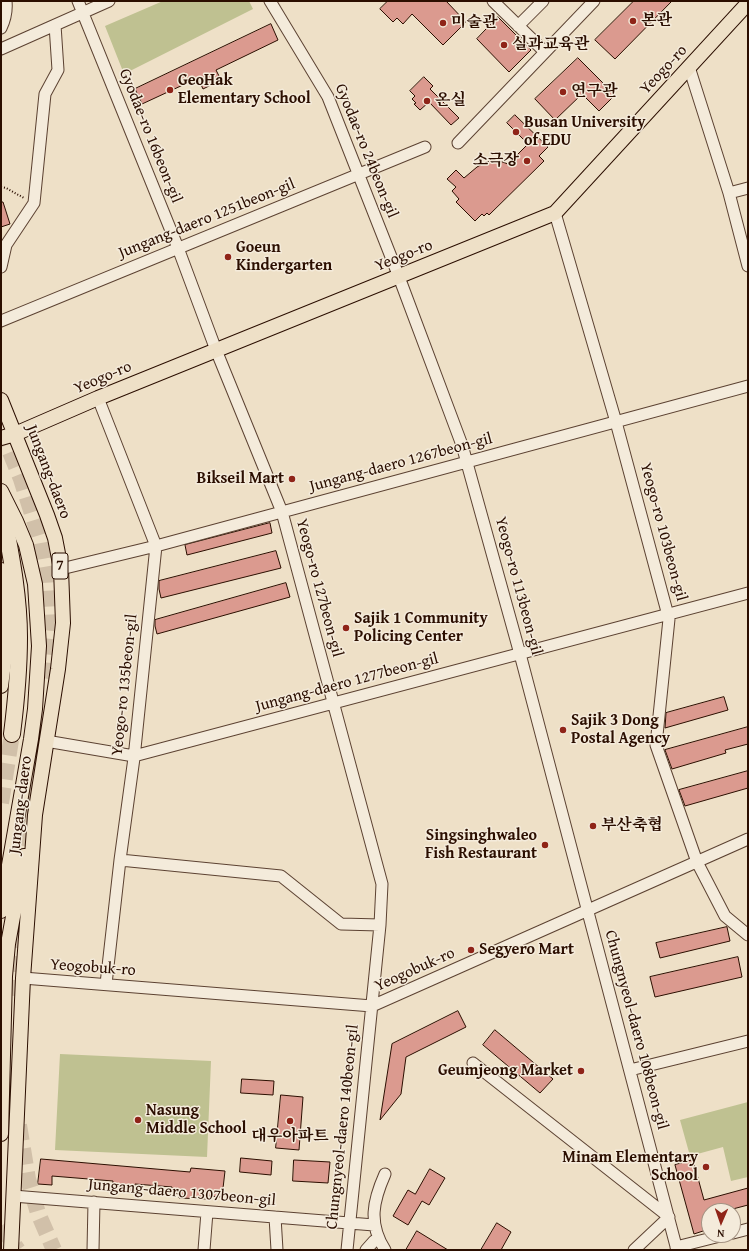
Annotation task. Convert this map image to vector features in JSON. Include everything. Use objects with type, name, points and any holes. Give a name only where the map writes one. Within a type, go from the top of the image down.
[{"type":"highway","points":[[1,501],[16,586],[19,636],[12,734]]},
{"type":"main road","name":"Yeogo-ro","points":[[1,438],[15,434],[98,398],[555,214],[748,3]]},
{"type":"main road","name":"Jungang-daero","points":[[1,400],[55,538],[61,568],[63,623],[58,669],[35,815],[23,978],[11,1249]]},
{"type":"main road","name":"7","points":[[1,491],[26,545],[35,584],[39,646],[35,709],[31,739],[1,911]]},
{"type":"main road","points":[[1,570],[7,614],[1,686]]},
{"type":"main road","points":[[1,1134],[5,976],[8,944],[26,846],[35,815]]},
{"type":"main road","points":[[1,1219],[7,1212],[13,1198]]},
{"type":"street","points":[[1,28],[7,11],[6,1]]},
{"type":"street","name":"Gyodae-ro 16beon-gil","points":[[78,1],[178,248],[216,350]]},
{"type":"street","points":[[1,50],[109,1]]},
{"type":"street","name":"Gyodae-ro 24beon-gil","points":[[270,1],[328,97],[399,276]]},
{"type":"street","points":[[493,1],[545,52]]},
{"type":"street","points":[[518,26],[543,1]]},
{"type":"street","points":[[458,143],[594,1]]},
{"type":"street","points":[[1,267],[6,245],[34,203],[45,94],[58,70],[55,26]]},
{"type":"street","points":[[689,67],[729,193],[748,266]]},
{"type":"street","name":"Jungang-daero 1251beon-gil","points":[[1,321],[425,147]]},
{"type":"street","points":[[729,193],[748,188]]},
{"type":"street","name":"Yeogo-ro 103beon-gil","points":[[555,214],[616,422],[669,619],[656,745],[697,862],[726,916],[746,932]]},
{"type":"street","name":"Yeogo-ro 113beon-gil","points":[[399,276],[462,445],[520,654],[588,911]]},
{"type":"street","name":"Yeogo-ro 127beon-gil","points":[[216,350],[282,512],[382,884],[380,925],[372,1006]]},
{"type":"street","name":"Jungang-daero 1267beon-gil","points":[[61,568],[156,546],[748,386]]},
{"type":"street","name":"Yeogo-ro 135beon-gil","points":[[98,398],[156,546],[134,756],[120,860],[106,984]]},
{"type":"street","name":"Jungang-daero 1277beon-gil","points":[[46,741],[134,756],[748,593]]},
{"type":"street","name":"Yeogobuk-ro","points":[[23,978],[372,1006],[748,839]]},
{"type":"street","points":[[120,860],[281,876],[341,924],[380,925]]},
{"type":"street","name":"Chungnyeol-daero 108beon-gil","points":[[588,911],[677,1249]]},
{"type":"street","name":"Chungnyeol-daero 140beon-gil","points":[[347,1250],[372,1006]]},
{"type":"street","points":[[630,1070],[748,1041]]},
{"type":"street","points":[[473,1063],[669,1218],[634,1250]]},
{"type":"street","points":[[385,1174],[379,1190],[375,1208],[374,1225],[379,1241],[385,1250]]},
{"type":"street","name":"Jungang-daero 1307beon-gil","points":[[13,1198],[94,1202],[374,1225]]},
{"type":"street","points":[[92,1250],[94,1202]]},
{"type":"street","points":[[204,1250],[207,1212]]},
{"type":"street","points":[[275,1217],[277,1250]]},
{"type":"street","points":[[366,1250],[374,1241]]},
{"type":"street","points":[[677,1249],[701,1242]]},
{"type":"path","points":[[1,187],[6,188],[34,203]]},
{"type":"green space","points":[[163,1],[249,1],[253,9],[124,74],[105,26]]},
{"type":"green space","points":[[60,1054],[211,1061],[207,1157],[55,1150]]},
{"type":"green space","points":[[748,1102],[748,1177],[731,1181],[723,1147],[690,1156],[680,1120]]},
{"type":"building","name":"미술관","points":[[388,1],[446,1],[466,22],[443,45],[412,14],[403,24],[397,18],[393,22],[380,9]]},
{"type":"building","name":"본관","points":[[634,1],[672,1],[615,59],[595,40]]},
{"type":"building","name":"실과교육관","points":[[498,17],[531,50],[509,72],[477,39]]},
{"type":"building","points":[[271,24],[278,40],[216,70],[221,80],[203,89],[198,78],[142,104],[135,89]]},
{"type":"building","name":"연구관","points":[[578,58],[615,95],[599,111],[582,94],[555,120],[535,99]]},
{"type":"building","name":"온실","points":[[424,77],[433,86],[430,89],[459,118],[451,125],[429,102],[420,110],[414,104],[416,103],[412,99],[415,96],[410,91]]},
{"type":"building","name":"소극장","points":[[515,115],[548,147],[539,156],[544,161],[489,215],[487,213],[484,216],[482,214],[475,221],[456,202],[459,199],[452,191],[456,187],[447,179],[456,170],[464,178],[477,167],[486,162],[497,160],[508,164],[528,144],[507,123]]},
{"type":"building","points":[[1,202],[3,202],[10,224],[1,227]]},
{"type":"building","points":[[270,523],[272,533],[187,555],[185,545]]},
{"type":"building","points":[[276,551],[281,568],[161,598],[159,581]]},
{"type":"building","points":[[286,583],[290,597],[157,634],[155,620]]},
{"type":"building","points":[[724,697],[728,710],[665,728],[666,713]]},
{"type":"building","points":[[748,727],[748,744],[725,750],[726,753],[672,769],[665,750]]},
{"type":"building","points":[[748,771],[748,788],[685,806],[679,790]]},
{"type":"building","points":[[727,927],[730,941],[660,958],[656,943]]},
{"type":"building","points":[[738,957],[742,977],[655,997],[650,977]]},
{"type":"building","points":[[458,1011],[466,1027],[406,1057],[401,1094],[380,1120],[392,1044]]},
{"type":"building","points":[[495,1030],[553,1079],[540,1093],[483,1045]]},
{"type":"building","name":"대우아파트","points":[[242,1079],[274,1081],[273,1095],[241,1093]]},
{"type":"building","name":"대우아파트","points":[[281,1095],[303,1097],[299,1150],[276,1148]]},
{"type":"building","name":"대우아파트","points":[[241,1158],[272,1161],[271,1175],[240,1172]]},
{"type":"building","points":[[41,1159],[190,1172],[191,1168],[225,1171],[222,1197],[209,1196],[208,1199],[179,1198],[179,1194],[172,1193],[172,1187],[135,1184],[134,1193],[112,1191],[113,1181],[52,1176],[52,1185],[38,1184]]},
{"type":"building","name":"대우아파트","points":[[294,1160],[330,1162],[328,1183],[293,1181]]},
{"type":"building","points":[[693,1160],[704,1200],[748,1188],[748,1205],[741,1207],[741,1203],[701,1203],[701,1232],[694,1234],[675,1165]]},
{"type":"building","points":[[430,1169],[445,1178],[429,1205],[422,1201],[408,1225],[393,1216],[408,1190],[415,1194]]},
{"type":"building","points":[[497,1223],[511,1232],[501,1250],[481,1250]]},
{"type":"building","points":[[417,1231],[448,1250],[406,1250]]},
{"type":"tunnel","points":[[1,430],[21,479],[39,536],[46,577],[49,630],[43,685]]},
{"type":"tunnel","points":[[1,803],[12,734]]},
{"type":"tunnel","points":[[22,870],[37,740]]},
{"type":"tunnel","points":[[16,996],[18,907]]},
{"type":"tunnel","points":[[19,1125],[28,1179],[38,1213],[54,1250]]},
{"type":"tunnel","points":[[1,1226],[18,1250]]},
{"type":"place","name":"본관","points":[[633,21]]},
{"type":"place","name":"미술관","points":[[443,23]]},
{"type":"place","name":"실과교육관","points":[[504,45]]},
{"type":"place","name":"GeoHak Elementary School","points":[[170,90]]},
{"type":"place","name":"연구관","points":[[563,92]]},
{"type":"place","name":"온실","points":[[427,101]]},
{"type":"place","name":"Busan University of EDU","points":[[516,132]]},
{"type":"place","name":"소극장","points":[[527,161]]},
{"type":"place","name":"Goeun Kindergarten","points":[[228,257]]},
{"type":"place","name":"Bikseil Mart","points":[[292,479]]},
{"type":"place","name":"Sajik 1 Community Policing Center","points":[[346,628]]},
{"type":"place","name":"Sajik 3 Dong Postal Agency","points":[[563,730]]},
{"type":"place","name":"부산축협","points":[[593,826]]},
{"type":"place","name":"Singsinghwaleo Fish Restaurant","points":[[545,845]]},
{"type":"place","name":"Segyero Mart","points":[[471,950]]},
{"type":"place","name":"Geumjeong Market","points":[[581,1071]]},
{"type":"place","name":"Nasung Middle School","points":[[138,1120]]},
{"type":"place","name":"대우아파트","points":[[290,1121]]},
{"type":"place","name":"Minam Elementary School","points":[[706,1167]]}]
